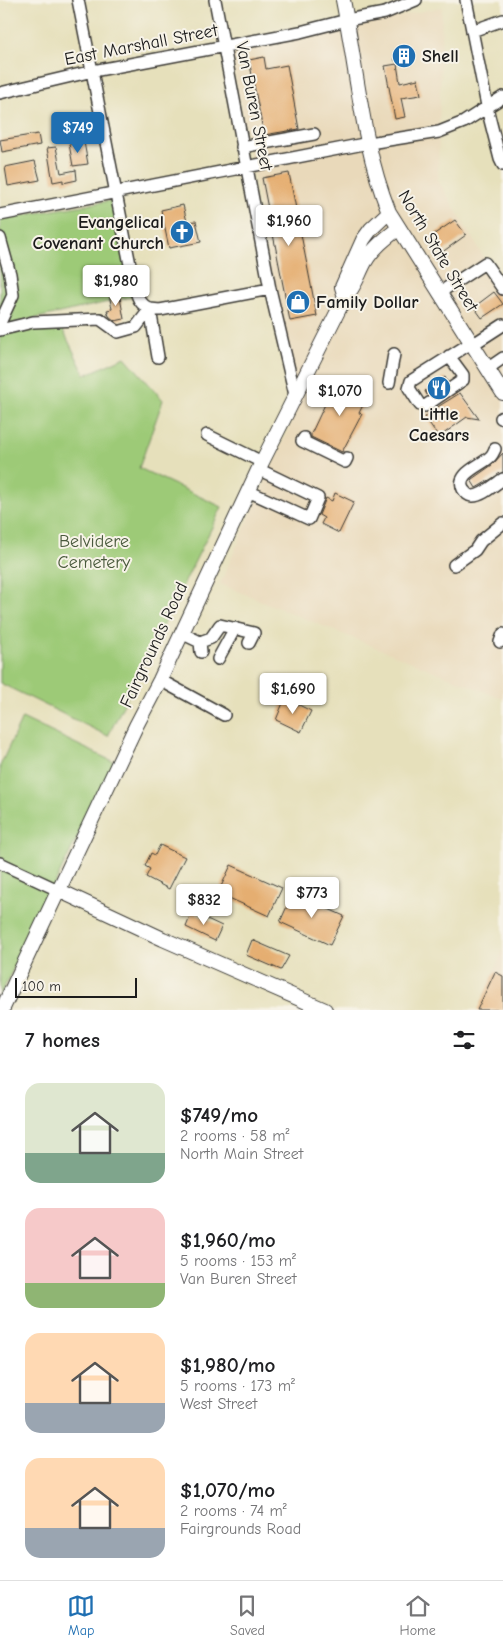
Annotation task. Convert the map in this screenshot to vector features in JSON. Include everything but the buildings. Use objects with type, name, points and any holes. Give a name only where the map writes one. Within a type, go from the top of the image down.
[{"type":"main road","name":"North State Street","points":[[343,0],[368,143],[380,188],[389,212],[503,394]]},
{"type":"main road","name":"Fairgrounds Road","points":[[345,297],[342,287],[363,240],[371,228],[389,212]]},
{"type":"main road","name":"Fairgrounds Road","points":[[2,1010],[160,680],[260,465],[345,297],[353,289],[359,274],[372,252],[399,228]]},
{"type":"main road","points":[[58,890],[163,939],[325,1010]]},
{"type":"street","points":[[78,0],[115,192],[139,300],[142,305],[150,309],[160,310],[270,289]]},
{"type":"street","name":"Van Buren Street","points":[[215,0],[270,289],[295,396]]},
{"type":"street","name":"East Marshall Street","points":[[0,93],[93,71],[300,32],[347,20],[386,13],[416,0]]},
{"type":"street","points":[[466,0],[487,108],[503,165]]},
{"type":"street","points":[[472,31],[503,20]]},
{"type":"street","points":[[0,215],[368,143],[408,138],[450,129],[503,97]]},
{"type":"street","points":[[242,148],[314,134]]},
{"type":"street","points":[[0,238],[10,274],[13,295],[0,323]]},
{"type":"street","points":[[440,293],[485,263],[503,289]]},
{"type":"street","points":[[0,330],[33,322],[100,319],[118,332],[136,327],[150,309]]},
{"type":"street","points":[[150,309],[158,357]]},
{"type":"street","points":[[449,356],[463,375],[462,382],[425,406],[420,405],[410,390],[409,384],[411,381],[449,356],[503,325]]},
{"type":"street","points":[[389,383],[394,354]]},
{"type":"street","points":[[487,369],[503,358]]},
{"type":"street","points":[[207,434],[318,498],[309,519],[248,491]]},
{"type":"street","points":[[304,438],[302,441],[345,462],[347,458]]},
{"type":"street","points":[[495,449],[491,456],[466,474],[461,480],[461,485],[466,494],[478,496],[503,479]]},
{"type":"street","points":[[454,565],[475,550],[481,541],[503,523]]},
{"type":"street","points":[[181,633],[200,647],[211,638],[220,625],[254,632],[249,643]]},
{"type":"street","points":[[218,659],[235,628]]},
{"type":"street","points":[[160,680],[224,715]]},
{"type":"street","points":[[0,864],[58,890]]},
{"type":"shaded area","points":[[442,7],[438,180],[503,290],[503,699],[220,584],[295,414],[231,54]]},
{"type":"shaded area","points":[[503,949],[503,1010],[478,1010]]},
{"type":"green space","name":"Belvidere Cemetery","points":[[115,200],[135,296],[1,326],[60,324],[85,375],[125,357],[163,400],[139,468],[222,507],[108,736],[0,683],[0,219]]},
{"type":"green space","points":[[22,718],[114,762],[0,996],[0,766]]},
{"type":"place","name":"Shell","points":[[404,56]]},
{"type":"place","name":"Evangelical Covenant Church","points":[[182,232]]},
{"type":"place","name":"Family Dollar","points":[[298,302]]},
{"type":"place","name":"Little Caesars","points":[[439,388]]}]
